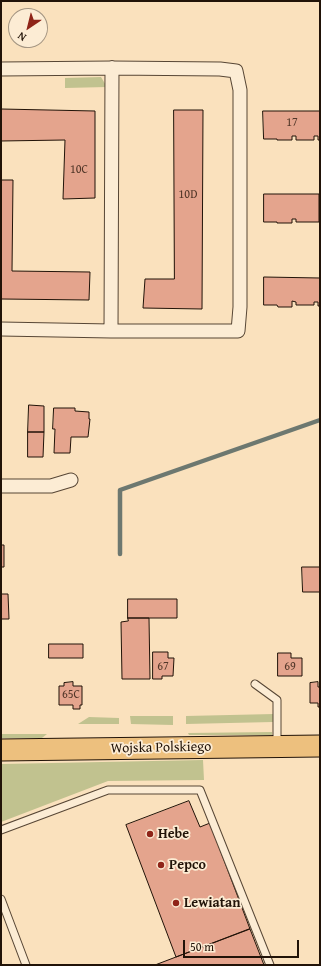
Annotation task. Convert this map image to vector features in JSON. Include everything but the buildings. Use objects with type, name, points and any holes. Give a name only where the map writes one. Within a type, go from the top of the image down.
[{"type":"main road","name":"Wojska Polskiego","points":[[1,750],[320,746]]},
{"type":"street","points":[[111,331],[112,68]]},
{"type":"street","points":[[1,69],[220,69],[236,71],[240,90],[240,308],[238,330],[111,331],[1,329]]},
{"type":"street","points":[[1,486],[51,486],[71,480]]},
{"type":"lane","points":[[255,684],[277,700],[277,747]]},
{"type":"lane","points":[[1,830],[108,790],[200,790],[270,965]]},
{"type":"lane","points":[[1,899],[26,965]]},
{"type":"green space","points":[[101,77],[107,87],[65,88],[65,78]]},
{"type":"green space","points":[[274,714],[273,722],[186,724],[186,716]]},
{"type":"green space","points":[[130,716],[173,716],[173,725],[131,724]]},
{"type":"green space","points":[[89,717],[119,718],[119,724],[78,724]]},
{"type":"green space","points":[[272,732],[272,735],[189,735],[188,733]]},
{"type":"green space","points":[[1,734],[47,734],[42,738],[1,738]]},
{"type":"green space","points":[[203,760],[204,780],[108,781],[1,822],[1,764]]},
{"type":"waterway","points":[[120,554],[120,490],[320,420]]},
{"type":"place","name":"Hebe","points":[[150,834]]},
{"type":"place","name":"Pepco","points":[[161,865]]},
{"type":"place","name":"Lewiatan","points":[[176,903]]}]
